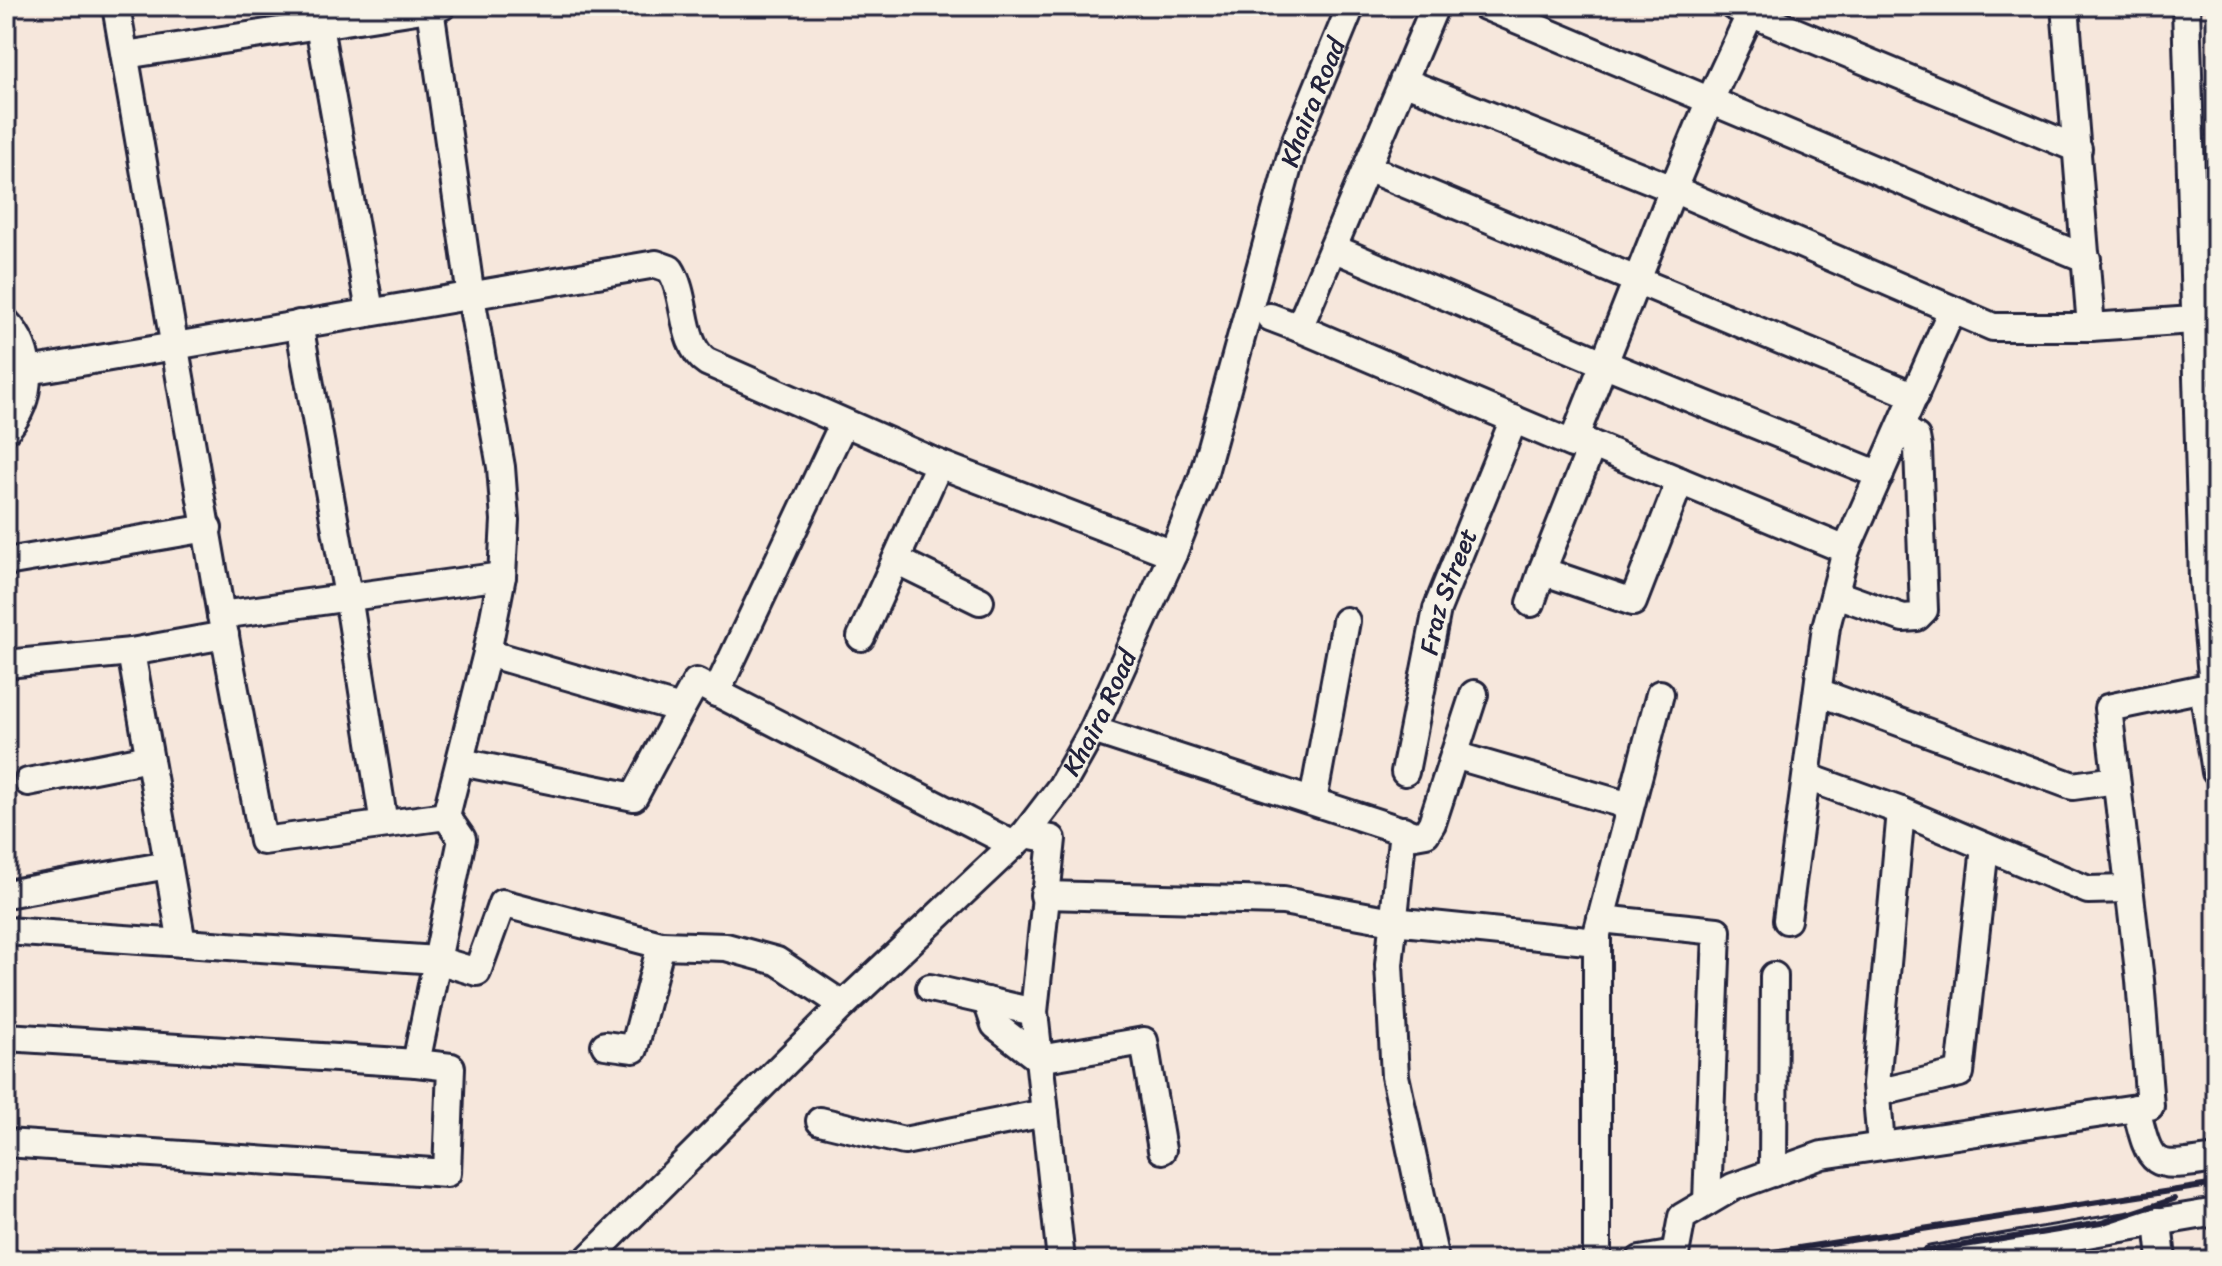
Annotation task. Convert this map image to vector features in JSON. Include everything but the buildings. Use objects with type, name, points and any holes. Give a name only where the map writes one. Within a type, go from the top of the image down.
[{"type":"street","points":[[116,6],[263,841],[446,816]]},
{"type":"street","name":"Khaira Road","points":[[587,1260],[843,1005],[1020,840],[1061,787],[1093,730],[1173,554],[1203,476],[1294,145],[1351,6]]},
{"type":"street","points":[[1299,328],[1435,6]]},
{"type":"street","points":[[1485,6],[2087,259]]},
{"type":"street","points":[[2186,6],[2205,280],[2193,320],[2208,478],[2210,686],[2216,772]]},
{"type":"street","points":[[125,55],[436,7],[471,297],[501,467],[505,520],[502,576],[487,653],[446,816]]},
{"type":"street","points":[[2059,7],[2078,149],[2091,327]]},
{"type":"street","points":[[1531,603],[1583,441],[1603,363],[1746,9],[2078,149]]},
{"type":"street","points":[[319,26],[370,311]]},
{"type":"street","points":[[1403,81],[1673,189],[1993,327],[2091,327],[2193,320]]},
{"type":"street","points":[[1367,168],[1915,396]]},
{"type":"street","points":[[1333,248],[1603,363],[1880,475]]},
{"type":"street","points":[[28,371],[656,264],[670,269],[678,281],[697,355],[843,424],[1173,554]]},
{"type":"street","points":[[1787,920],[1826,627],[1846,550],[1952,310]]},
{"type":"street","points":[[1270,317],[1572,444],[1583,441],[1846,550]]},
{"type":"street","points":[[6,322],[23,348],[28,371],[25,397],[15,420],[6,430]]},
{"type":"street","points":[[299,324],[348,596],[384,824]]},
{"type":"street","name":"Fraz Street","points":[[1405,772],[1437,609],[1514,419]]},
{"type":"street","points":[[716,693],[843,424]]},
{"type":"street","points":[[1836,594],[1903,618],[1917,617],[1924,610],[1918,448],[1916,437],[1901,427]]},
{"type":"street","points":[[861,637],[939,464]]},
{"type":"street","points":[[1542,571],[1633,602],[1680,481]]},
{"type":"street","points":[[6,562],[208,528]]},
{"type":"street","points":[[896,560],[980,601]]},
{"type":"street","points":[[6,664],[131,652],[223,625],[348,596],[502,576]]},
{"type":"street","points":[[1313,801],[1346,621]]},
{"type":"street","points":[[131,652],[182,943]]},
{"type":"street","points":[[487,653],[681,709]]},
{"type":"street","points":[[461,762],[634,797],[696,682],[1020,840],[1052,839],[1034,1012],[1061,1260]]},
{"type":"street","points":[[1640,1260],[1675,1254],[1682,1217],[1733,1187],[1822,1155],[2150,1106],[2140,980],[2108,708],[2210,686]]},
{"type":"street","points":[[1818,692],[2073,786],[2116,780]]},
{"type":"street","points":[[1093,730],[1415,835],[1426,833],[1474,694]]},
{"type":"street","points":[[1597,1260],[1599,930],[1660,694]]},
{"type":"street","points":[[1454,755],[1630,806]]},
{"type":"street","points":[[28,782],[149,758]]},
{"type":"street","points":[[1807,777],[1901,811],[2088,890],[2129,889]]},
{"type":"street","points":[[1881,1146],[1877,1093],[1901,811]]},
{"type":"street","points":[[416,1063],[462,839],[446,816]]},
{"type":"street","points":[[1403,830],[1389,965],[1395,1076],[1435,1260]]},
{"type":"street","points":[[1877,1093],[1960,1073],[1985,847]]},
{"type":"street","points":[[6,894],[168,865]]},
{"type":"street","points":[[1044,895],[1283,901],[1393,921],[1599,930],[1717,931],[1707,1202]]},
{"type":"street","points":[[6,931],[437,960],[477,972],[502,903],[661,945],[726,947],[777,961],[843,1005]]},
{"type":"street","points":[[605,1045],[634,1049],[661,945]]},
{"type":"street","points":[[1773,1173],[1774,976]]},
{"type":"street","points":[[930,988],[1034,1012]]},
{"type":"street","points":[[987,1001],[995,1025],[1039,1059],[1144,1041],[1162,1150]]},
{"type":"street","points":[[6,1037],[451,1067],[447,1173],[6,1143]]},
{"type":"street","points":[[2136,1108],[2150,1157],[2162,1164],[2216,1159]]},
{"type":"street","points":[[820,1121],[904,1141],[1045,1113]]},
{"type":"street","points":[[1933,1260],[1990,1255],[2216,1212]]},
{"type":"street","points":[[2158,1221],[2162,1260]]},
{"type":"railway","points":[[1721,1260],[2216,1184]]},
{"type":"railway","points":[[1872,1260],[2101,1223],[2174,1199]]}]
